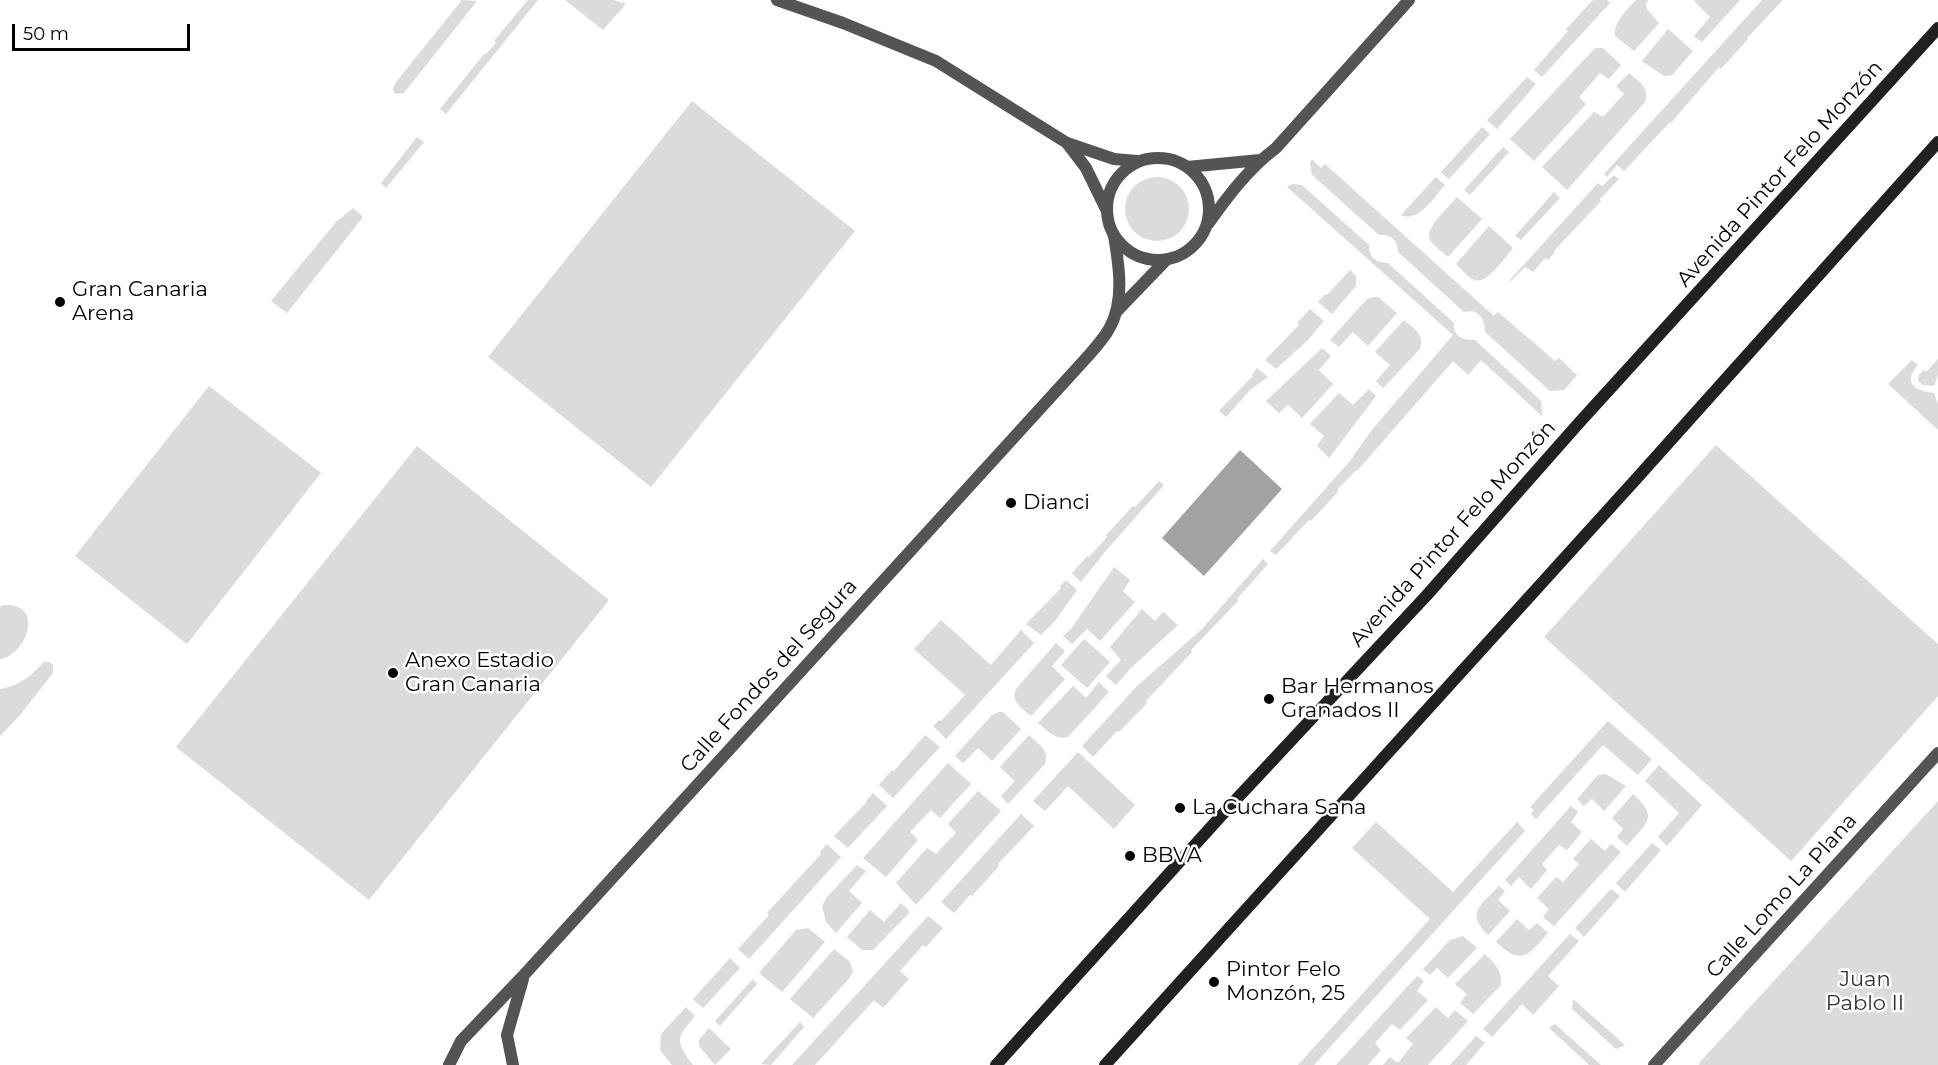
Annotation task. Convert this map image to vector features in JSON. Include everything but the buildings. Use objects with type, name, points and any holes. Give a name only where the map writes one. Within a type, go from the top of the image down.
[{"type":"street","points":[[777,0],[843,23],[936,61],[1067,143],[1114,159],[1137,161],[1154,157],[1172,159],[1187,167],[1199,178],[1207,193],[1209,209],[1207,225]]},
{"type":"street","points":[[1137,161],[1122,171],[1112,184],[1106,201],[1107,219],[1114,236],[1125,249],[1141,258],[1157,261],[1188,251],[1199,239],[1233,189],[1260,160],[1276,148],[1409,0]]},
{"type":"street","name":"Avenida Pintor Felo Monzón","points":[[996,1065],[1230,806],[1427,595],[1578,424],[1938,28]]},
{"type":"street","points":[[1105,1065],[1938,142]]},
{"type":"street","points":[[1067,143],[1086,168],[1107,210]]},
{"type":"street","points":[[1187,167],[1260,160]]},
{"type":"street","name":"Calle Fondos del Segura","points":[[449,1065],[460,1041],[524,976],[1089,355],[1109,329],[1116,312],[1119,265],[1114,236]]},
{"type":"street","name":"Calle Fondos del Segura","points":[[1116,312],[1167,259]]},
{"type":"street","name":"Calle Lomo La Plana","points":[[1654,1065],[1938,753]]},
{"type":"street","points":[[513,1065],[507,1035],[524,976]]},
{"type":"green space","points":[[462,0],[477,1],[404,93],[395,94],[393,89],[396,82]]},
{"type":"green space","points":[[528,0],[538,0],[446,114],[440,109],[484,54],[496,43],[494,41]]},
{"type":"green space","points":[[565,0],[613,0],[626,4],[603,30]]},
{"type":"green space","points":[[1593,0],[1607,0],[1610,3],[1542,77],[1534,70],[1568,31],[1566,29]]},
{"type":"green space","points":[[1636,0],[1648,0],[1647,9],[1659,23],[1634,51],[1615,36],[1615,31],[1621,16]]},
{"type":"green space","points":[[1695,0],[1740,0],[1702,42],[1694,36],[1710,17]]},
{"type":"green space","points":[[1762,0],[1783,0],[1624,171],[1617,165],[1607,177],[1604,174]]},
{"type":"green space","points":[[1668,29],[1693,51],[1672,75],[1664,76],[1642,61]]},
{"type":"green space","points":[[1595,48],[1603,48],[1621,65],[1609,79],[1600,73],[1579,97],[1586,104],[1534,161],[1510,139]]},
{"type":"green space","points":[[1629,73],[1645,89],[1645,102],[1567,190],[1542,167],[1594,112],[1603,117],[1624,94],[1616,86]]},
{"type":"green space","points":[[1527,77],[1536,84],[1497,129],[1487,120]]},
{"type":"green space","points":[[692,101],[855,231],[651,487],[488,357]]},
{"type":"green space","points":[[1482,127],[1490,134],[1449,179],[1441,172]]},
{"type":"green space","points":[[417,137],[424,142],[386,188],[381,183]]},
{"type":"green space","points":[[1503,147],[1509,152],[1470,195],[1464,190]]},
{"type":"green space","points":[[1312,159],[1321,168],[1325,164],[1494,316],[1498,312],[1555,361],[1559,358],[1577,375],[1564,390],[1550,391],[1485,332],[1484,323],[1477,313],[1464,312],[1398,252],[1397,244],[1393,239],[1379,235],[1312,175],[1310,163]]},
{"type":"green space","points":[[1614,175],[1619,179],[1548,260],[1545,258],[1533,272],[1525,267],[1511,281],[1598,183],[1602,186]]},
{"type":"green space","points":[[1151,177],[1163,177],[1180,186],[1187,197],[1189,209],[1187,221],[1180,232],[1163,241],[1151,241],[1139,236],[1130,227],[1125,215],[1125,203],[1130,191],[1139,182]]},
{"type":"green space","points":[[1436,177],[1445,185],[1426,208],[1414,215],[1401,215]]},
{"type":"green space","points":[[1292,184],[1302,185],[1369,245],[1374,259],[1388,263],[1454,323],[1457,335],[1475,340],[1541,401],[1542,416],[1481,360],[1468,375],[1453,361],[1357,471],[1337,490],[1338,492],[1276,555],[1270,551],[1350,461],[1371,431],[1453,335],[1287,187]]},
{"type":"green space","points":[[1554,192],[1560,198],[1521,240],[1515,236]]},
{"type":"green space","points":[[1457,197],[1482,219],[1448,257],[1430,240],[1429,235],[1434,224]]},
{"type":"green space","points":[[353,208],[363,217],[287,313],[271,301],[336,222]]},
{"type":"green space","points":[[1489,226],[1513,248],[1490,274],[1474,280],[1456,264]]},
{"type":"green space","points":[[1350,270],[1356,276],[1356,286],[1332,314],[1318,302]]},
{"type":"green space","points":[[1378,297],[1397,313],[1368,346],[1353,332],[1339,347],[1330,340],[1367,299]]},
{"type":"green space","points":[[1310,309],[1324,321],[1307,341],[1276,369],[1265,360],[1299,325],[1297,323]]},
{"type":"green space","points":[[1404,320],[1420,336],[1420,349],[1383,388],[1376,381],[1390,365],[1375,352]]},
{"type":"green space","points":[[1322,348],[1331,356],[1319,370],[1333,384],[1302,418],[1288,405],[1279,413],[1266,401]]},
{"type":"green space","points":[[1938,359],[1938,375],[1934,386],[1923,385],[1918,381],[1919,375],[1924,370],[1926,372]]},
{"type":"green space","points":[[1912,360],[1918,365],[1911,377],[1913,385],[1921,390],[1934,393],[1938,404],[1938,430],[1888,384]]},
{"type":"green space","points":[[1257,368],[1268,377],[1251,389],[1226,417],[1219,411],[1253,376]]},
{"type":"green space","points":[[209,386],[321,473],[187,644],[75,556]]},
{"type":"green space","points":[[1369,389],[1376,396],[1329,458],[1317,446],[1324,436],[1310,424],[1339,393],[1353,405]]},
{"type":"green space","points":[[1716,445],[1938,644],[1938,696],[1791,861],[1544,637]]},
{"type":"green space","name":"Anexo Estadio Gran Canaria","points":[[417,446],[609,600],[369,900],[176,747]]},
{"type":"green space","points":[[1159,481],[1164,485],[1081,582],[1072,573]]},
{"type":"green space","points":[[1263,559],[1268,564],[1237,599],[1239,600],[1191,650],[1192,652],[1146,701],[1147,703],[1093,757],[1082,746],[1137,686],[1202,629]]},
{"type":"green space","points":[[1114,567],[1130,580],[1123,591],[1135,602],[1100,641],[1087,629],[1072,644],[1063,636],[1071,629]]},
{"type":"green space","points":[[1066,580],[1077,590],[1055,621],[1041,635],[1026,624]]},
{"type":"green space","points":[[3,605],[16,606],[24,612],[28,620],[28,629],[18,648],[10,655],[0,659],[0,607]]},
{"type":"green space","points":[[1142,609],[1155,621],[1163,612],[1178,625],[1116,685],[1106,676],[1121,660],[1110,647]]},
{"type":"green space","points":[[941,620],[991,665],[1021,630],[1034,643],[946,739],[933,726],[939,720],[941,721],[965,695],[914,649]]},
{"type":"green space","points":[[1084,639],[1110,662],[1087,688],[1061,665]]},
{"type":"green space","points":[[1056,643],[1065,651],[1052,666],[1065,679],[1031,716],[1016,701],[1016,689]]},
{"type":"green space","points":[[44,662],[50,662],[53,665],[53,673],[0,736],[0,689],[24,680]]},
{"type":"green space","points":[[1099,682],[1109,692],[1068,737],[1055,736],[1038,723],[1073,686],[1086,698]]},
{"type":"green space","points":[[1003,712],[1021,729],[992,761],[978,748],[963,763],[955,756],[992,715]]},
{"type":"green space","points":[[1608,721],[1652,759],[1638,775],[1603,745],[1536,819],[1531,814],[1534,810],[1530,807]]},
{"type":"green space","points":[[925,735],[940,747],[893,798],[879,785]]},
{"type":"green space","points":[[1029,735],[1045,751],[1045,764],[1008,804],[1001,796],[1015,781],[1000,767]]},
{"type":"green space","points":[[1078,752],[1135,805],[1114,829],[1068,786],[1045,811],[1033,801]]},
{"type":"green space","points":[[948,763],[971,784],[940,818],[931,810],[910,832],[918,840],[886,877],[863,858]]},
{"type":"green space","points":[[1659,765],[1702,805],[1667,846],[1658,837],[1679,813],[1645,781]]},
{"type":"green space","points":[[1606,774],[1626,786],[1604,811],[1592,799],[1584,806],[1577,799],[1598,775]]},
{"type":"green space","points":[[978,791],[1001,811],[916,905],[896,883],[927,848],[936,854],[956,833],[948,824]]},
{"type":"green space","points":[[873,793],[887,806],[848,848],[834,836]]},
{"type":"green space","points":[[1633,794],[1646,809],[1648,815],[1644,826],[1627,846],[1617,837],[1623,829],[1612,818]]},
{"type":"green space","name":"Juan Pablo II","points":[[1938,801],[1938,1065],[1699,1065],[1700,1062]]},
{"type":"green space","points":[[1571,806],[1578,812],[1571,822],[1582,832],[1567,850],[1559,845],[1542,864],[1547,870],[1531,889],[1519,877],[1511,886],[1505,880]]},
{"type":"green space","points":[[1021,814],[1034,826],[954,913],[941,902]]},
{"type":"green space","points":[[1376,822],[1453,892],[1517,822],[1525,831],[1314,1065],[1298,1065],[1430,919],[1352,848]]},
{"type":"green space","points":[[1591,839],[1605,851],[1611,844],[1621,852],[1554,926],[1543,917],[1549,909],[1537,898],[1556,877],[1563,882],[1579,864],[1573,859]]},
{"type":"green space","points":[[1652,843],[1661,850],[1625,892],[1616,883]]},
{"type":"green space","points":[[827,844],[841,857],[749,959],[738,949],[769,915],[767,913],[821,854],[820,852]]},
{"type":"green space","points":[[857,865],[866,871],[849,891],[862,903],[836,933],[826,922],[822,906],[827,897]]},
{"type":"green space","points":[[1499,886],[1505,891],[1498,900],[1510,911],[1488,935],[1477,920],[1478,909]]},
{"type":"green space","points":[[1611,889],[1620,896],[1584,937],[1575,928]]},
{"type":"green space","points":[[901,903],[910,912],[873,950],[862,950],[847,937],[870,910],[884,922]]},
{"type":"green space","points":[[928,916],[943,928],[926,947],[923,945],[900,971],[909,979],[883,1008],[874,1000],[815,1065],[792,1065]]},
{"type":"green space","points":[[1517,919],[1529,930],[1537,923],[1548,933],[1529,952],[1518,956],[1496,942]]},
{"type":"green space","points":[[808,928],[825,942],[782,992],[759,973],[796,930]]},
{"type":"green space","points":[[1570,934],[1579,941],[1548,976],[1559,986],[1533,1015],[1522,1004],[1492,1037],[1483,1029]]},
{"type":"green space","points":[[1463,936],[1477,948],[1448,978],[1437,968],[1430,975],[1423,969],[1450,940]]},
{"type":"green space","points":[[834,949],[850,962],[853,972],[813,1018],[790,999]]},
{"type":"green space","points":[[1485,954],[1499,971],[1501,985],[1473,1014],[1460,1003],[1467,994],[1455,984]]},
{"type":"green space","points":[[730,958],[740,968],[703,1008],[693,999]]},
{"type":"green space","points":[[1417,976],[1424,981],[1417,991],[1428,1000],[1400,1030],[1392,1024],[1375,1043],[1381,1050],[1368,1065],[1336,1065]]},
{"type":"green space","points":[[753,979],[757,984],[720,1026],[715,1021]]},
{"type":"green space","points":[[1573,999],[1625,1045],[1616,1049],[1572,1009]]},
{"type":"green space","points":[[686,1007],[695,1016],[684,1030],[680,1040],[683,1050],[693,1065],[672,1065],[660,1050],[661,1034]]},
{"type":"green space","points":[[1436,1007],[1448,1018],[1455,1010],[1468,1021],[1428,1065],[1383,1065],[1390,1057],[1398,1063],[1413,1044],[1406,1038]]},
{"type":"green space","points":[[800,1022],[804,1027],[771,1065],[761,1064]]},
{"type":"green space","points":[[1555,1024],[1601,1065],[1589,1065],[1549,1028]]},
{"type":"green space","points":[[709,1028],[731,1049],[715,1065],[699,1046],[699,1040]]},
{"type":"green space","points":[[1476,1036],[1485,1043],[1466,1065],[1450,1065]]},
{"type":"shaded area","points":[[1240,450],[1282,489],[1204,576],[1162,538]]},
{"type":"place","name":"Gran Canaria Arena","points":[[60,302]]},
{"type":"place","name":"Dianci","points":[[1011,503]]},
{"type":"place","name":"Anexo Estadio Gran Canaria","points":[[393,673]]},
{"type":"place","name":"Bar Hermanos Granados II","points":[[1269,699]]},
{"type":"place","name":"La Cuchara Sana","points":[[1180,808]]},
{"type":"place","name":"BBVA","points":[[1130,856]]},
{"type":"place","name":"Pintor Felo Monzón, 25","points":[[1214,982]]}]
